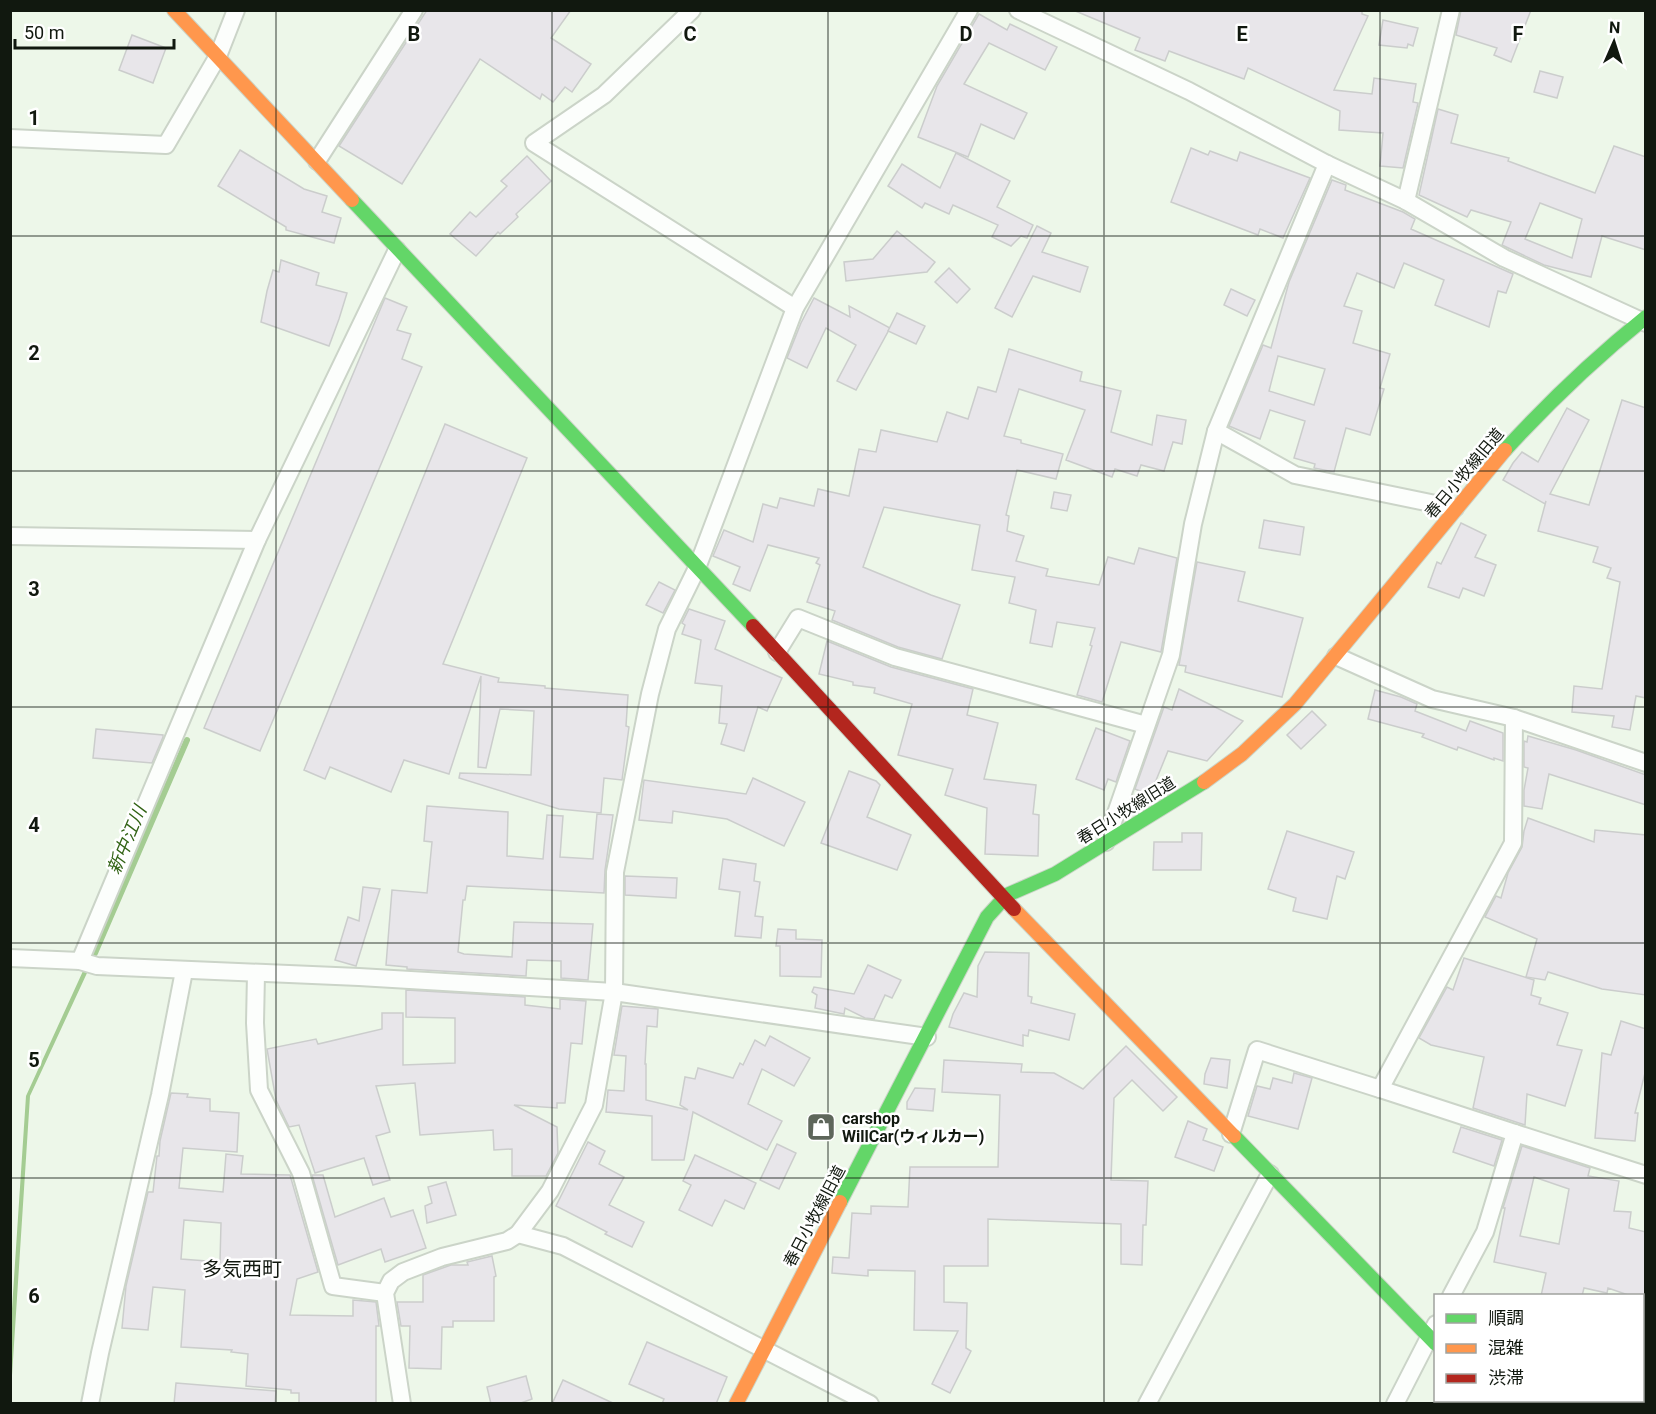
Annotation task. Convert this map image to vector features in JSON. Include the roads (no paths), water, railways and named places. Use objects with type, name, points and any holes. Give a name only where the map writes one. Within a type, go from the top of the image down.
[{"type":"street","points":[[174,10],[777,652],[1003,898],[1270,1174],[1433,1335],[1395,1404]]},
{"type":"street","points":[[10,138],[166,145],[218,56],[236,10]]},
{"type":"street","points":[[316,161],[414,10]]},
{"type":"street","points":[[692,10],[604,95],[534,143],[795,308]]},
{"type":"street","points":[[402,1404],[385,1293],[392,1281],[411,1269],[442,1257],[507,1240],[518,1234],[550,1191],[594,1105],[615,992],[615,872],[650,694],[667,629],[697,568],[795,308],[969,10]]},
{"type":"street","points":[[1406,201],[1451,10]]},
{"type":"street","points":[[1028,12],[1189,91],[1327,164],[1406,201],[1504,258],[1644,318]]},
{"type":"street","points":[[1106,842],[1171,655],[1193,524],[1216,431],[1327,164]]},
{"type":"street","points":[[80,962],[257,540],[397,250]]},
{"type":"street","name":"春日小牧線旧道","points":[[736,1404],[987,917],[1003,898],[1048,877],[1184,794],[1264,735],[1299,701],[1455,508],[1539,411],[1580,372],[1644,318]]},
{"type":"street","points":[[1216,431],[1295,475],[1455,508]]},
{"type":"street","points":[[10,536],[257,540]]},
{"type":"street","points":[[777,652],[798,618],[894,657],[1146,725]]},
{"type":"street","points":[[1336,656],[1432,699],[1514,718],[1646,762]]},
{"type":"street","points":[[1380,1089],[1513,843],[1514,718]]},
{"type":"street","points":[[10,958],[184,971],[359,977],[615,992],[927,1037]]},
{"type":"street","points":[[90,1404],[160,1095],[184,971]]},
{"type":"street","points":[[256,974],[255,1023],[259,1090],[301,1173],[333,1286],[385,1293]]},
{"type":"street","points":[[1231,1134],[1257,1050],[1646,1175]]},
{"type":"street","points":[[1452,1294],[1485,1232],[1515,1133]]},
{"type":"street","points":[[1147,1404],[1270,1174]]},
{"type":"street","points":[[518,1234],[563,1246],[870,1404]]},
{"type":"waterway","name":"新中江川","points":[[95,953],[187,740]]},
{"type":"place","name":"carshop WillCar(ウィルカー)","points":[[821,1127]]},
{"type":"district","name":"多気西町","points":[[242,1269]]}]
